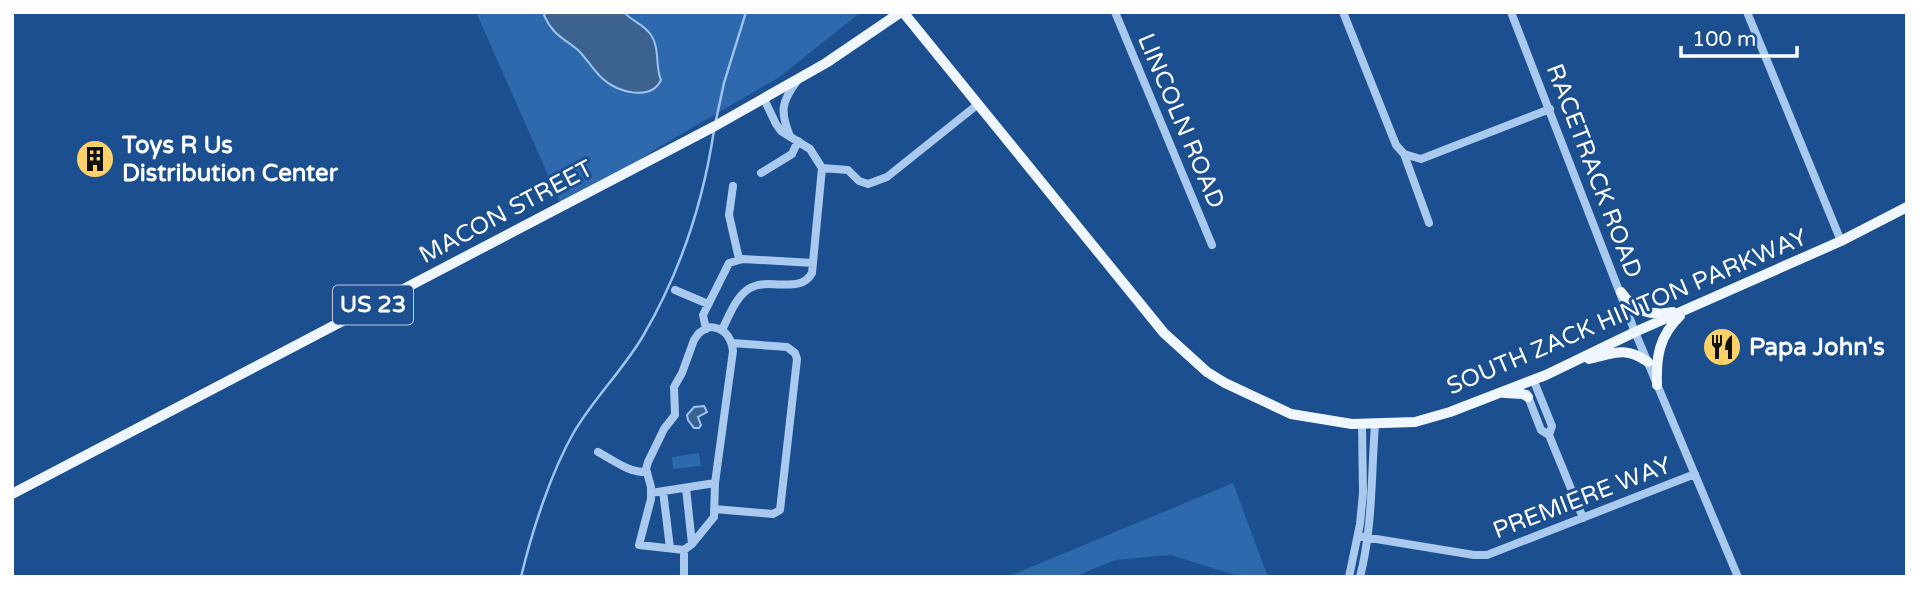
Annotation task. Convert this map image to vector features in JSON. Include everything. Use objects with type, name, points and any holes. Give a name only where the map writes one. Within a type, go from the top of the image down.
[{"type":"main road","name":"MACON STREET","points":[[12,494],[691,139],[798,80],[902,12]]},
{"type":"main road","name":"SOUTH ZACK HINTON PARKWAY","points":[[902,12],[1164,333],[1207,372],[1247,395],[1291,414],[1375,425],[1415,422],[1450,412],[1533,379],[1841,242],[1907,207]]},
{"type":"main road","points":[[1621,292],[1628,302],[1648,314],[1687,309]]},
{"type":"main road","points":[[1657,385],[1660,344],[1674,321],[1687,309]]},
{"type":"main road","points":[[1571,362],[1624,351],[1635,353],[1648,362]]},
{"type":"main road","points":[[1496,394],[1512,393],[1528,397]]},
{"type":"street","name":"LINCOLN ROAD","points":[[1115,12],[1212,245]]},
{"type":"street","points":[[1343,12],[1396,145],[1404,153],[1429,223]]},
{"type":"street","name":"RACETRACK ROAD","points":[[1511,12],[1635,332],[1738,577]]},
{"type":"street","points":[[1747,12],[1841,242]]},
{"type":"street","points":[[761,173],[792,155],[794,138],[784,119],[784,103],[798,80]]},
{"type":"street","points":[[722,330],[738,300],[751,287],[762,284],[801,285],[812,273],[822,168],[810,149],[776,124],[764,99]]},
{"type":"street","points":[[822,168],[848,170],[859,181],[868,184],[887,177],[977,106]]},
{"type":"street","points":[[1404,153],[1421,159],[1550,109]]},
{"type":"street","points":[[733,186],[729,215],[739,259]]},
{"type":"street","points":[[706,329],[703,315],[729,263],[739,259],[813,263]]},
{"type":"street","points":[[674,290],[708,304]]},
{"type":"street","points":[[715,327],[722,330],[732,343],[731,376],[715,483],[714,517],[688,547],[639,545],[652,493],[647,472],[648,462],[664,429],[675,415],[674,387],[699,333],[715,327]]},
{"type":"street","points":[[714,509],[773,514],[780,510],[797,359],[787,346],[732,343]]},
{"type":"street","points":[[1533,379],[1552,426],[1549,435]]},
{"type":"street","points":[[1522,383],[1541,430],[1549,435],[1583,517]]},
{"type":"street","points":[[1360,577],[1363,537],[1362,425]]},
{"type":"street","points":[[1349,577],[1372,503],[1375,425]]},
{"type":"street","points":[[598,452],[629,469],[647,472]]},
{"type":"street","name":"PREMIERE WAY","points":[[1363,537],[1484,555],[1695,474]]},
{"type":"street","points":[[652,493],[715,483]]},
{"type":"street","points":[[684,577],[688,547],[686,488]]},
{"type":"street","points":[[663,491],[670,548]]},
{"type":"shaded area","points":[[476,12],[861,12],[778,78],[664,144],[563,209]]},
{"type":"shaded area","points":[[546,12],[624,12],[645,28],[654,40],[661,80],[656,87],[642,93],[625,91],[609,84],[578,50],[554,31],[544,15]]},
{"type":"shaded area","points":[[704,406],[707,412],[698,417],[701,425],[699,428],[694,428],[687,415],[694,407]]},
{"type":"shaded area","points":[[699,453],[701,466],[673,469],[672,457]]},
{"type":"shaded area","points":[[1233,483],[1268,577],[1242,577],[1170,555],[1115,560],[1074,577],[1007,577]]},
{"type":"waterway","points":[[716,120],[724,83],[746,12]]},
{"type":"waterway","points":[[521,577],[543,502],[574,432],[643,336],[669,287],[697,211],[714,130]]},
{"type":"place","name":"Toys R Us Distribution Center","points":[[95,159]]},
{"type":"place","name":"Papa John's","points":[[1722,347]]}]
